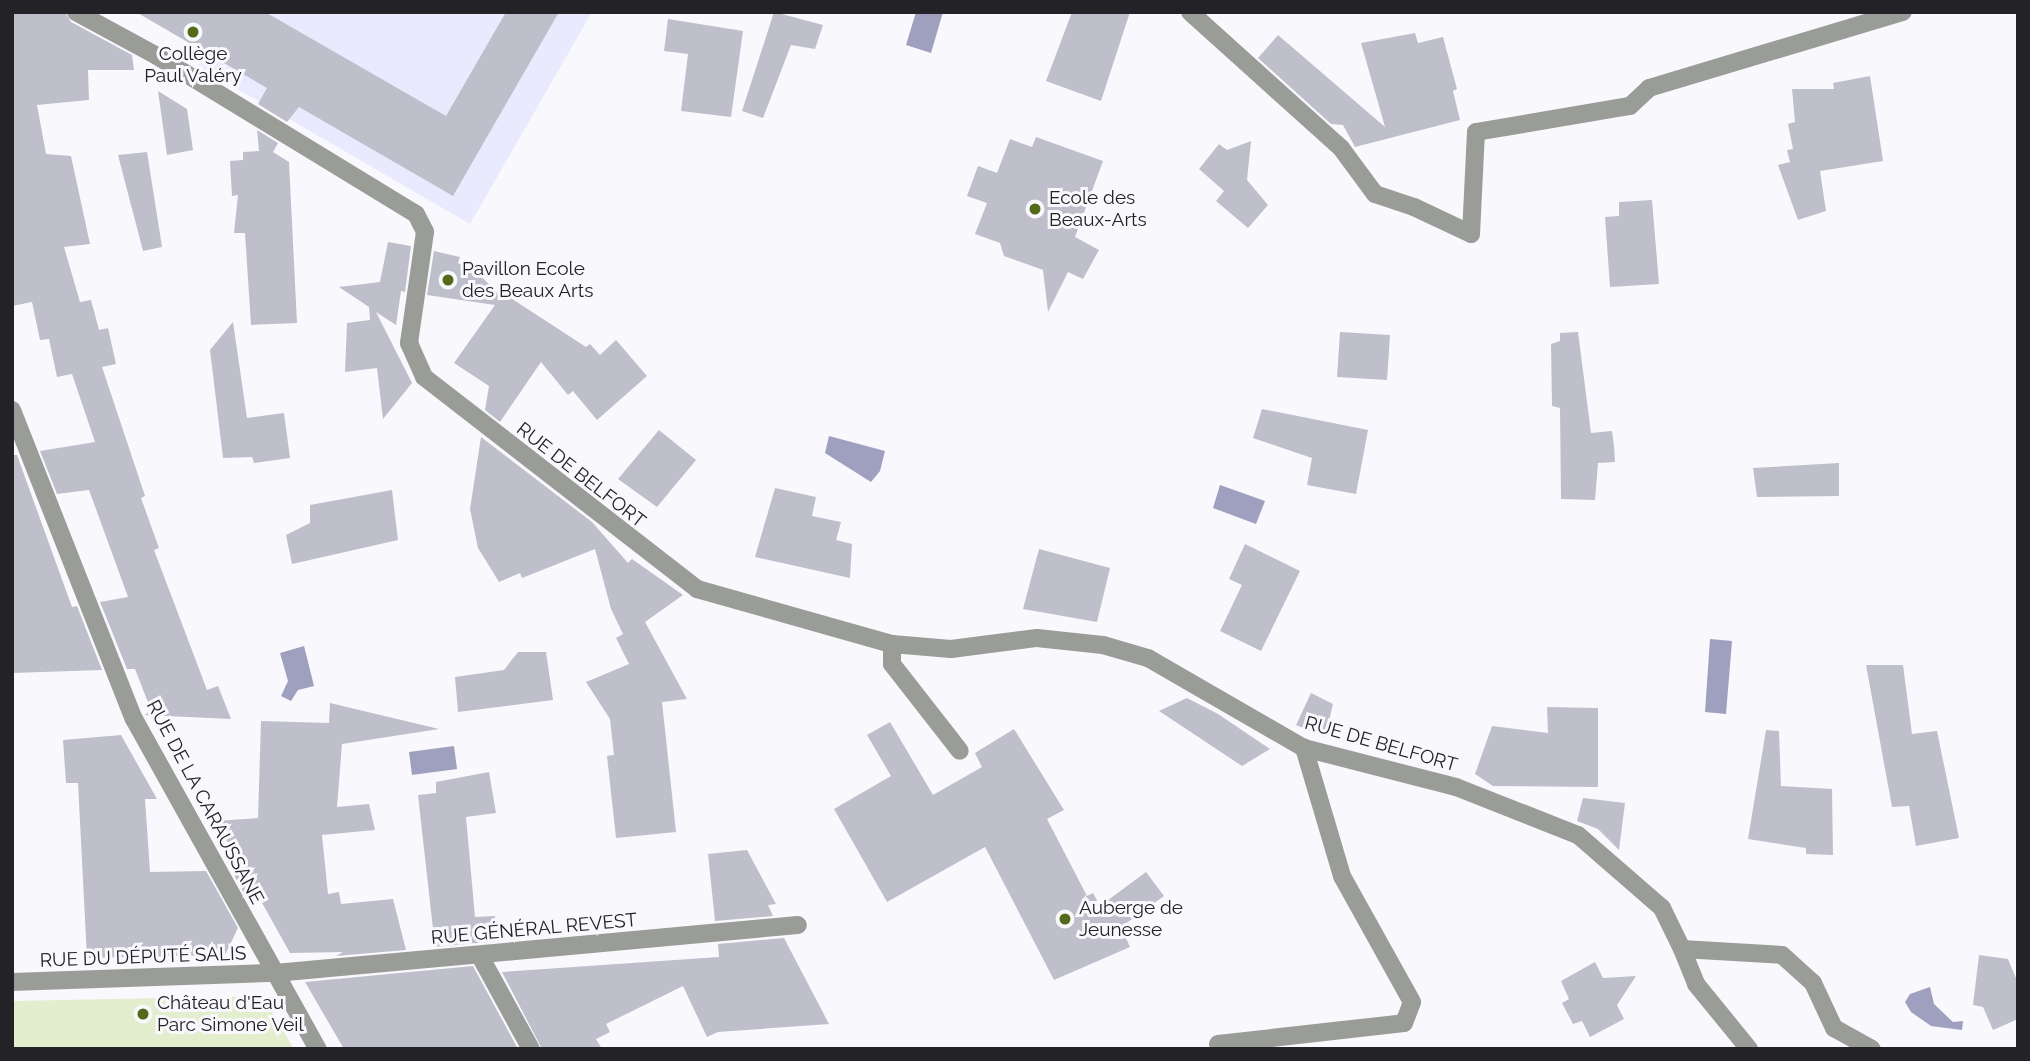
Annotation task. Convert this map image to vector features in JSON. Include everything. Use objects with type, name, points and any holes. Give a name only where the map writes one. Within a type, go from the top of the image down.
[{"type":"street","name":"RUE DE BELFORT","points":[[76,12],[157,56],[416,214],[425,232],[409,343],[424,377],[619,533],[697,589],[892,644],[951,649],[1037,638],[1119,649],[1148,658],[1304,748],[1456,787],[1578,835],[1662,908],[1696,984],[1749,1049]]},
{"type":"street","points":[[1190,12],[1341,148],[1375,194],[1414,207],[1471,234],[1476,132],[1630,106],[1649,88],[1903,12]]},
{"type":"street","name":"RUE DE LA CARAUSSANE","points":[[12,410],[134,719],[318,1049]]},
{"type":"street","points":[[892,644],[892,664],[960,751]]},
{"type":"street","points":[[1218,1044],[1404,1023],[1412,1002],[1342,876],[1304,748]]},
{"type":"street","name":"RUE GÉNÉRAL REVEST","points":[[275,973],[798,925]]},
{"type":"street","points":[[1682,949],[1782,955],[1813,983],[1834,1028],[1872,1049]]},
{"type":"street","points":[[480,956],[531,1049]]},
{"type":"street","name":"RUE DU DÉPUTÉ SALIS","points":[[12,982],[275,973]]},
{"type":"shaded area","points":[[136,12],[592,12],[470,224],[198,66],[204,52]]},
{"type":"green space","name":"Château d'Eau Parc Simone Veil","points":[[263,996],[294,1049],[12,1049],[12,1001]]},
{"type":"water","points":[[916,12],[943,12],[931,53],[906,45]]},
{"type":"water","points":[[829,436],[885,451],[880,471],[871,482],[825,453]]},
{"type":"water","points":[[1220,485],[1265,501],[1256,524],[1213,508]]},
{"type":"water","points":[[1710,639],[1732,641],[1726,714],[1705,712]]},
{"type":"water","points":[[304,646],[314,686],[298,690],[291,701],[281,696],[288,681],[280,653]]},
{"type":"water","points":[[454,746],[457,769],[412,775],[409,752]]},
{"type":"water","points":[[1930,987],[1934,1004],[1953,1022],[1963,1021],[1962,1030],[1931,1026],[1911,1012],[1905,1002],[1910,994]]},
{"type":"building","points":[[12,12],[65,12],[71,22],[132,55],[134,70],[88,70],[89,100],[37,105],[46,154],[71,156],[90,244],[64,247],[80,302],[91,300],[99,330],[108,328],[116,364],[102,367],[145,496],[141,498],[159,548],[154,550],[207,690],[218,686],[231,719],[145,715],[151,710],[135,669],[127,669],[100,602],[128,597],[89,490],[57,494],[40,451],[95,442],[72,374],[57,377],[49,339],[40,340],[32,302],[12,306]]},
{"type":"building","points":[[136,12],[265,12],[446,116],[506,12],[559,12],[453,196],[299,107],[287,122],[258,104],[267,88]]},
{"type":"building","points":[[774,12],[823,25],[815,49],[791,45],[763,118],[742,111]]},
{"type":"building","points":[[1072,12],[1130,12],[1101,101],[1046,81]]},
{"type":"building","points":[[668,19],[743,31],[731,117],[681,111],[688,54],[664,51]]},
{"type":"building","points":[[1415,33],[1418,43],[1443,37],[1457,89],[1453,91],[1460,120],[1355,147],[1343,125],[1331,124],[1258,58],[1278,35],[1385,127],[1361,43]]},
{"type":"building","points":[[1870,76],[1883,161],[1820,171],[1826,211],[1798,220],[1778,165],[1790,162],[1787,150],[1793,149],[1788,124],[1795,122],[1792,89],[1834,89],[1833,83]]},
{"type":"building","points":[[158,91],[187,109],[193,150],[167,155]]},
{"type":"building","points":[[257,130],[278,143],[273,152],[289,162],[297,323],[251,325],[245,233],[234,233],[238,195],[232,196],[230,161],[243,160],[243,152],[259,151]]},
{"type":"building","name":"Ecole des Beaux-Arts","points":[[1036,137],[1103,161],[1075,237],[1099,250],[1083,279],[1068,272],[1048,312],[1043,270],[1004,256],[1000,243],[975,234],[987,203],[967,196],[978,166],[997,173],[1010,139],[1032,147]]},
{"type":"building","points":[[1251,141],[1247,180],[1268,205],[1248,228],[1216,201],[1224,191],[1199,169],[1219,144],[1227,150]]},
{"type":"building","points":[[147,152],[162,247],[143,251],[118,155]]},
{"type":"building","points":[[1652,200],[1659,284],[1610,287],[1605,217],[1619,216],[1619,202]]},
{"type":"building","points":[[388,242],[411,246],[405,292],[401,291],[396,325],[376,312],[412,383],[383,419],[377,368],[345,372],[347,323],[370,320],[369,307],[339,287],[380,282]]},
{"type":"building","points":[[434,251],[460,257],[458,263],[482,277],[501,297],[503,293],[586,347],[590,344],[600,355],[616,340],[647,376],[597,420],[573,391],[568,395],[541,362],[500,422],[485,410],[489,386],[454,363],[495,305],[427,295]]},
{"type":"building","points":[[233,322],[247,418],[284,413],[290,458],[254,463],[252,457],[223,458],[210,350]]},
{"type":"building","points":[[1340,332],[1390,335],[1387,380],[1337,377]]},
{"type":"building","points":[[1578,332],[1591,433],[1612,431],[1614,446],[1615,462],[1598,463],[1595,500],[1561,499],[1560,408],[1552,406],[1551,344],[1560,341],[1560,333]]},
{"type":"building","points":[[1262,409],[1368,430],[1356,494],[1307,485],[1312,458],[1253,438]]},
{"type":"building","points":[[659,430],[696,460],[657,507],[618,479]]},
{"type":"building","points":[[481,437],[592,522],[628,563],[632,559],[683,595],[645,622],[687,699],[662,702],[676,832],[616,838],[607,756],[614,755],[610,719],[586,682],[629,664],[616,638],[623,634],[611,609],[595,549],[522,578],[520,573],[499,582],[478,548],[470,509]]},
{"type":"building","points":[[12,455],[17,455],[72,607],[77,606],[102,670],[12,673]]},
{"type":"building","points":[[1839,463],[1839,496],[1757,497],[1753,468]]},
{"type":"building","points":[[775,488],[816,497],[812,516],[841,522],[836,540],[852,544],[850,578],[755,557]]},
{"type":"building","points":[[392,490],[398,540],[292,564],[286,535],[310,523],[310,505]]},
{"type":"building","points":[[1245,544],[1300,571],[1261,651],[1220,631],[1242,585],[1229,579]]},
{"type":"building","points":[[1039,549],[1110,568],[1097,622],[1023,609]]},
{"type":"building","points":[[518,652],[546,652],[553,700],[458,712],[455,677],[504,670]]},
{"type":"building","points":[[1866,665],[1903,665],[1912,734],[1937,731],[1959,838],[1916,846],[1909,806],[1892,807]]},
{"type":"building","points":[[1311,693],[1333,704],[1325,737],[1296,725]]},
{"type":"building","points":[[1187,698],[1218,714],[1270,749],[1242,766],[1159,711]]},
{"type":"building","points":[[330,703],[439,729],[342,744],[337,807],[369,804],[375,830],[322,835],[328,894],[339,892],[341,904],[393,899],[406,950],[336,956],[343,952],[290,953],[256,892],[250,904],[231,870],[244,870],[215,821],[258,818],[261,721],[329,723]]},
{"type":"building","points":[[1547,707],[1598,708],[1598,787],[1493,786],[1475,774],[1492,726],[1548,733]]},
{"type":"building","points":[[890,722],[933,795],[982,767],[975,753],[1014,729],[1064,810],[1047,819],[1087,896],[1093,893],[1100,906],[1146,872],[1164,896],[1121,927],[1130,947],[1054,980],[985,847],[887,902],[834,809],[891,776],[867,735]]},
{"type":"building","points":[[1766,730],[1779,731],[1781,786],[1832,789],[1833,855],[1806,854],[1806,848],[1748,839]]},
{"type":"building","points":[[121,735],[157,799],[145,799],[150,872],[206,871],[238,928],[225,955],[87,958],[78,783],[66,783],[63,740]]},
{"type":"building","points":[[489,772],[496,813],[466,817],[475,917],[495,916],[496,941],[435,947],[418,795],[436,793],[436,782]]},
{"type":"building","points":[[1583,798],[1625,803],[1619,850],[1598,829],[1577,821]]},
{"type":"building","points":[[747,850],[776,904],[768,905],[773,916],[715,921],[708,854]]},
{"type":"building","points":[[784,938],[829,1024],[718,1032],[707,1037],[683,986],[606,1024],[610,1032],[596,1039],[602,1049],[542,1049],[502,972],[719,957],[718,944]]},
{"type":"building","points":[[1979,955],[2008,959],[2018,983],[2018,1019],[1993,1030],[1983,1007],[1973,1005]]},
{"type":"building","points":[[1595,962],[1603,978],[1636,976],[1617,1005],[1624,1019],[1590,1037],[1582,1021],[1573,1024],[1562,1003],[1569,999],[1561,981]]},
{"type":"building","points":[[473,966],[518,1049],[344,1049],[305,982]]},
{"type":"place","name":"Collège Paul Valéry","points":[[193,32]]},
{"type":"place","name":"Ecole des Beaux-Arts","points":[[1035,209]]},
{"type":"place","name":"Pavillon Ecole des Beaux Arts","points":[[448,280]]},
{"type":"place","name":"Auberge de Jeunesse","points":[[1065,919]]},
{"type":"place","name":"Château d'Eau Parc Simone Veil","points":[[143,1014]]}]
